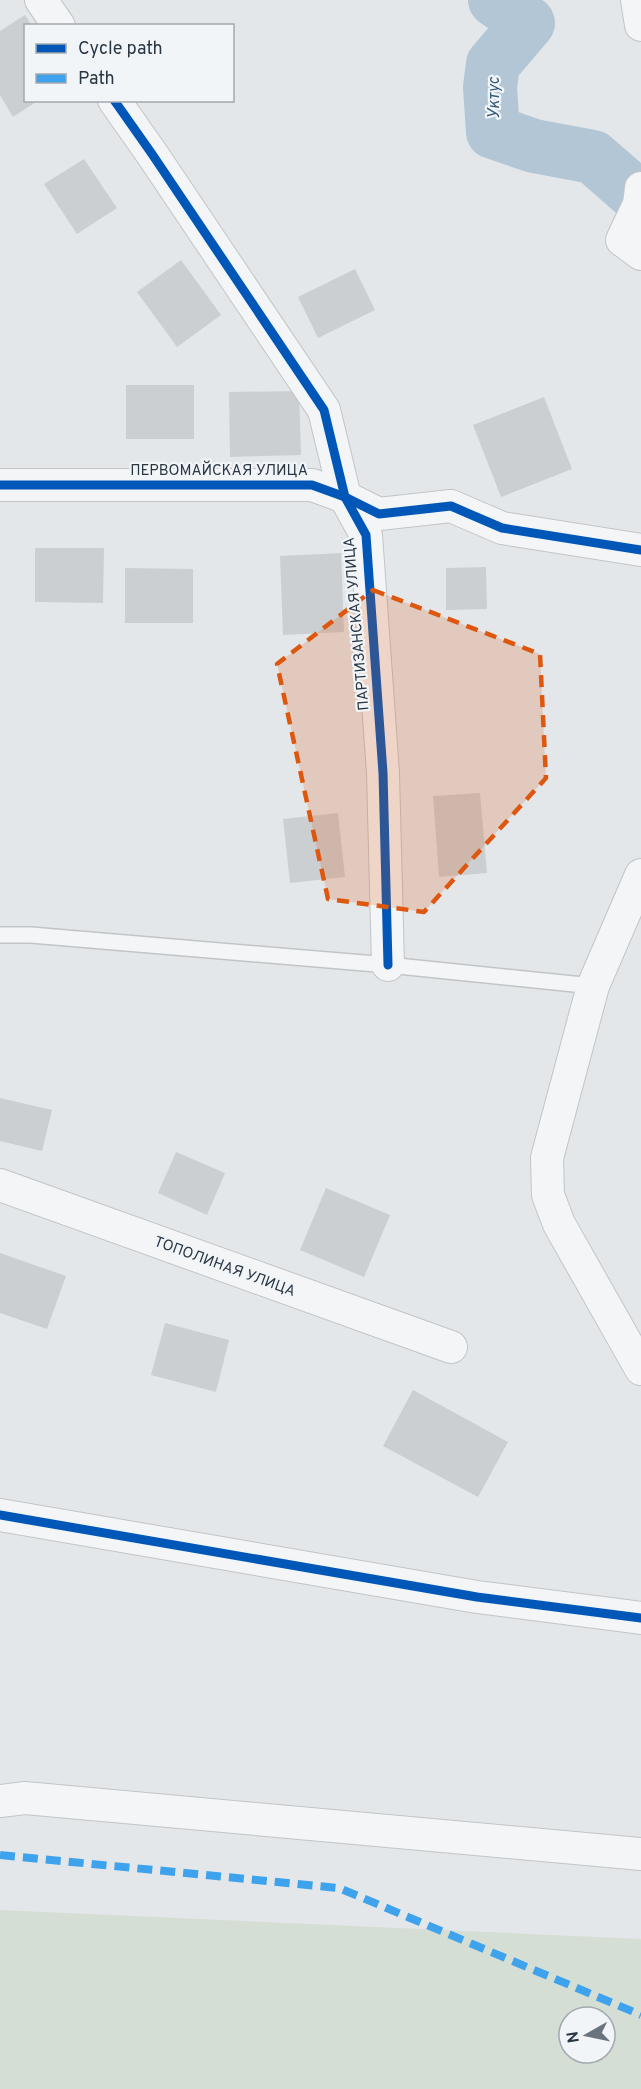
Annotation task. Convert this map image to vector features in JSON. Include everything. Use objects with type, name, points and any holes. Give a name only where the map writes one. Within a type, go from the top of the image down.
[{"type":"street","points":[[41,0],[58,24]]},
{"type":"street","points":[[637,0],[641,26]]},
{"type":"street","name":"ПАРТИЗАНСКАЯ УЛИЦА","points":[[115,102],[324,410],[345,497],[366,535],[383,772],[388,965]]},
{"type":"street","points":[[640,196],[622,240],[641,254]]},
{"type":"street","name":"ПЕРВОМАЙСКАЯ УЛИЦА","points":[[0,484],[312,485],[345,497],[379,514],[451,506],[502,528],[641,550]]},
{"type":"street","points":[[641,875],[593,986],[547,1158],[548,1195],[558,1224],[641,1369]]},
{"type":"street","name":"ТОПОЛИНАЯ УЛИЦА","points":[[0,1185],[450,1347]]},
{"type":"street","points":[[0,1515],[477,1597],[641,1618]]},
{"type":"street","points":[[0,1801],[25,1798],[641,1854]]},
{"type":"lane","points":[[0,935],[31,935],[388,965],[593,986]]},
{"type":"highlighted area","points":[[373,590],[540,654],[546,778],[424,912],[328,899],[277,664]]},
{"type":"shaded area","points":[[0,1910],[641,1939],[641,2089],[0,2089]]},
{"type":"building","points":[[25,15],[31,24],[24,24],[24,102],[36,102],[13,117],[0,95],[0,31]]},
{"type":"building","points":[[84,159],[117,208],[77,234],[44,184]]},
{"type":"building","points":[[181,260],[221,315],[177,347],[137,292]]},
{"type":"building","points":[[355,269],[375,310],[318,338],[298,297]]},
{"type":"building","points":[[126,385],[194,385],[194,439],[126,439]]},
{"type":"building","points":[[299,391],[301,455],[230,457],[229,392]]},
{"type":"building","points":[[544,397],[572,469],[501,497],[473,425]]},
{"type":"building","points":[[35,548],[104,548],[103,603],[35,602]]},
{"type":"building","points":[[341,553],[344,632],[283,635],[280,556]]},
{"type":"building","points":[[486,567],[487,609],[446,610],[446,568]]},
{"type":"building","points":[[125,568],[193,569],[193,623],[125,623]]},
{"type":"building","points":[[480,793],[487,873],[439,877],[433,796]]},
{"type":"building","points":[[338,813],[345,877],[290,883],[283,819]]},
{"type":"building","points":[[0,1098],[52,1110],[42,1151],[0,1141]]},
{"type":"building","points":[[176,1152],[225,1173],[207,1215],[158,1193]]},
{"type":"building","points":[[326,1188],[390,1215],[364,1277],[300,1250]]},
{"type":"building","points":[[0,1253],[66,1276],[47,1329],[0,1313]]},
{"type":"building","points":[[165,1323],[229,1340],[216,1392],[151,1375]]},
{"type":"building","points":[[413,1390],[508,1442],[478,1497],[383,1446]]},
{"type":"waterway","name":"Уктус","points":[[495,0],[528,23],[493,64],[490,87],[493,132],[534,146],[593,157],[641,199]]},
{"type":"marked path","points":[[0,1855],[339,1888],[641,2015]]},
{"type":"cycle path","points":[[115,102],[324,410],[345,497],[366,535],[383,773],[388,965]]},
{"type":"cycle path","points":[[0,485],[312,485],[345,497],[379,514],[451,506],[502,528],[641,550]]},
{"type":"cycle path","points":[[0,1515],[477,1597],[641,1618]]}]
